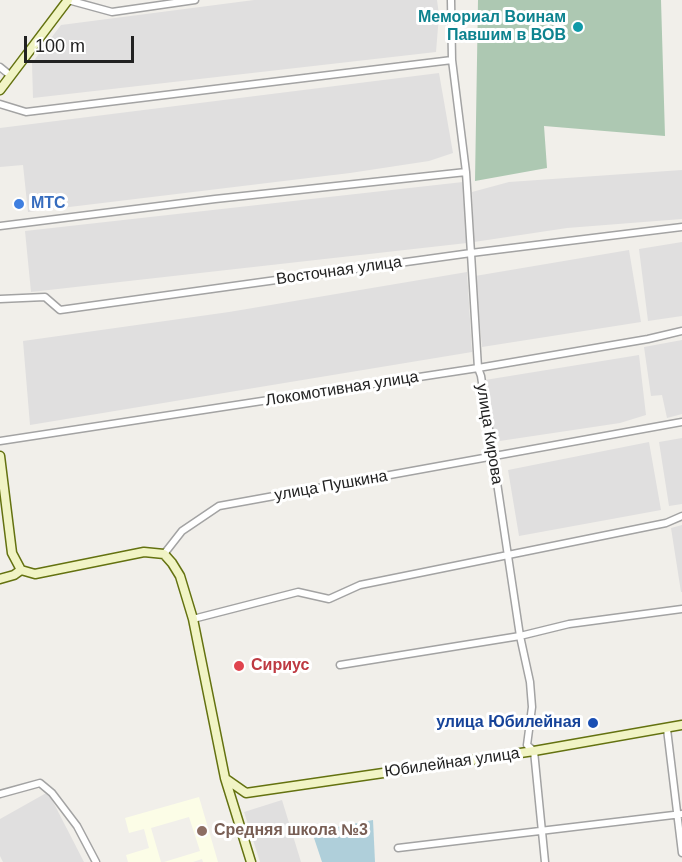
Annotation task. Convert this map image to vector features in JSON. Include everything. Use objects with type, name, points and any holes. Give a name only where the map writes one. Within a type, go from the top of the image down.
[{"type":"main road","points":[[0,90],[68,0]]},
{"type":"main road","points":[[0,456],[12,553],[21,570],[35,574],[144,552],[164,554],[180,576],[193,619],[225,778],[251,862]]},
{"type":"main road","points":[[0,579],[14,575],[21,570]]},
{"type":"main road","name":"Юбилейная улица","points":[[225,778],[235,788],[246,793],[534,751],[682,726]]},
{"type":"street","points":[[68,0],[112,12],[195,0]]},
{"type":"street","name":"улица Кирова","points":[[451,0],[452,60],[466,172],[478,368],[520,636],[530,682],[532,707],[527,745],[534,751],[545,862]]},
{"type":"street","points":[[0,104],[26,112],[452,60]]},
{"type":"street","points":[[0,68],[11,76]]},
{"type":"street","points":[[0,226],[215,199],[466,172]]},
{"type":"street","name":"Восточная улица","points":[[0,299],[45,297],[60,310],[471,253],[682,227]]},
{"type":"street","name":"Локомотивная улица","points":[[0,441],[478,368],[648,339],[682,331]]},
{"type":"street","name":"улица Пушкина","points":[[164,554],[182,531],[219,506],[682,422]]},
{"type":"street","points":[[193,619],[298,592],[329,600],[360,585],[666,523],[682,516]]},
{"type":"street","points":[[340,665],[520,636],[569,624],[682,609]]},
{"type":"street","points":[[667,729],[680,814],[682,853]]},
{"type":"street","points":[[0,794],[40,783],[52,793],[77,826],[96,862]]},
{"type":"street","points":[[398,848],[680,814]]},
{"type":"shaded area","points":[[254,0],[437,0],[439,15],[436,52],[33,98],[32,63],[61,25]]},
{"type":"shaded area","points":[[478,0],[661,0],[665,136],[544,126],[547,168],[475,181]]},
{"type":"shaded area","points":[[439,73],[453,153],[429,161],[350,173],[28,212],[23,165],[0,167],[0,128]]},
{"type":"shaded area","points":[[682,170],[682,219],[567,228],[474,242],[472,192],[509,182]]},
{"type":"shaded area","points":[[463,182],[467,243],[31,292],[25,231]]},
{"type":"shaded area","points":[[682,242],[682,316],[648,321],[639,249]]},
{"type":"shaded area","points":[[629,250],[641,322],[482,347],[475,276]]},
{"type":"shaded area","points":[[467,272],[472,352],[30,425],[23,341],[229,312]]},
{"type":"shaded area","points":[[682,340],[682,414],[667,418],[662,395],[651,396],[644,347]]},
{"type":"shaded area","points":[[639,355],[646,415],[620,423],[493,442],[485,380]]},
{"type":"shaded area","points":[[682,438],[682,504],[669,506],[659,442]]},
{"type":"shaded area","points":[[649,442],[661,510],[519,536],[508,470]]},
{"type":"shaded area","points":[[682,525],[682,592],[681,592],[671,528]]},
{"type":"shaded area","points":[[48,792],[84,862],[3,862],[0,856],[0,819]]},
{"type":"shaded area","name":"Средняя школа №3","points":[[199,797],[218,862],[203,862],[202,859],[193,862],[164,862],[200,851],[189,817],[151,828],[161,862],[128,862],[126,855],[149,848],[144,829],[129,833],[125,818]]},
{"type":"shaded area","points":[[282,800],[301,862],[260,862],[244,812]]},
{"type":"water","points":[[373,820],[375,862],[322,862],[312,832]]},
{"type":"place","name":"Мемориал Воинам Павшим в ВОВ","points":[[578,27]]},
{"type":"place","name":"МТС","points":[[19,204]]},
{"type":"place","name":"Сириус","points":[[239,666]]},
{"type":"place","name":"улица Юбилейная","points":[[593,723]]},
{"type":"place","name":"Средняя школа №3","points":[[202,831]]}]
